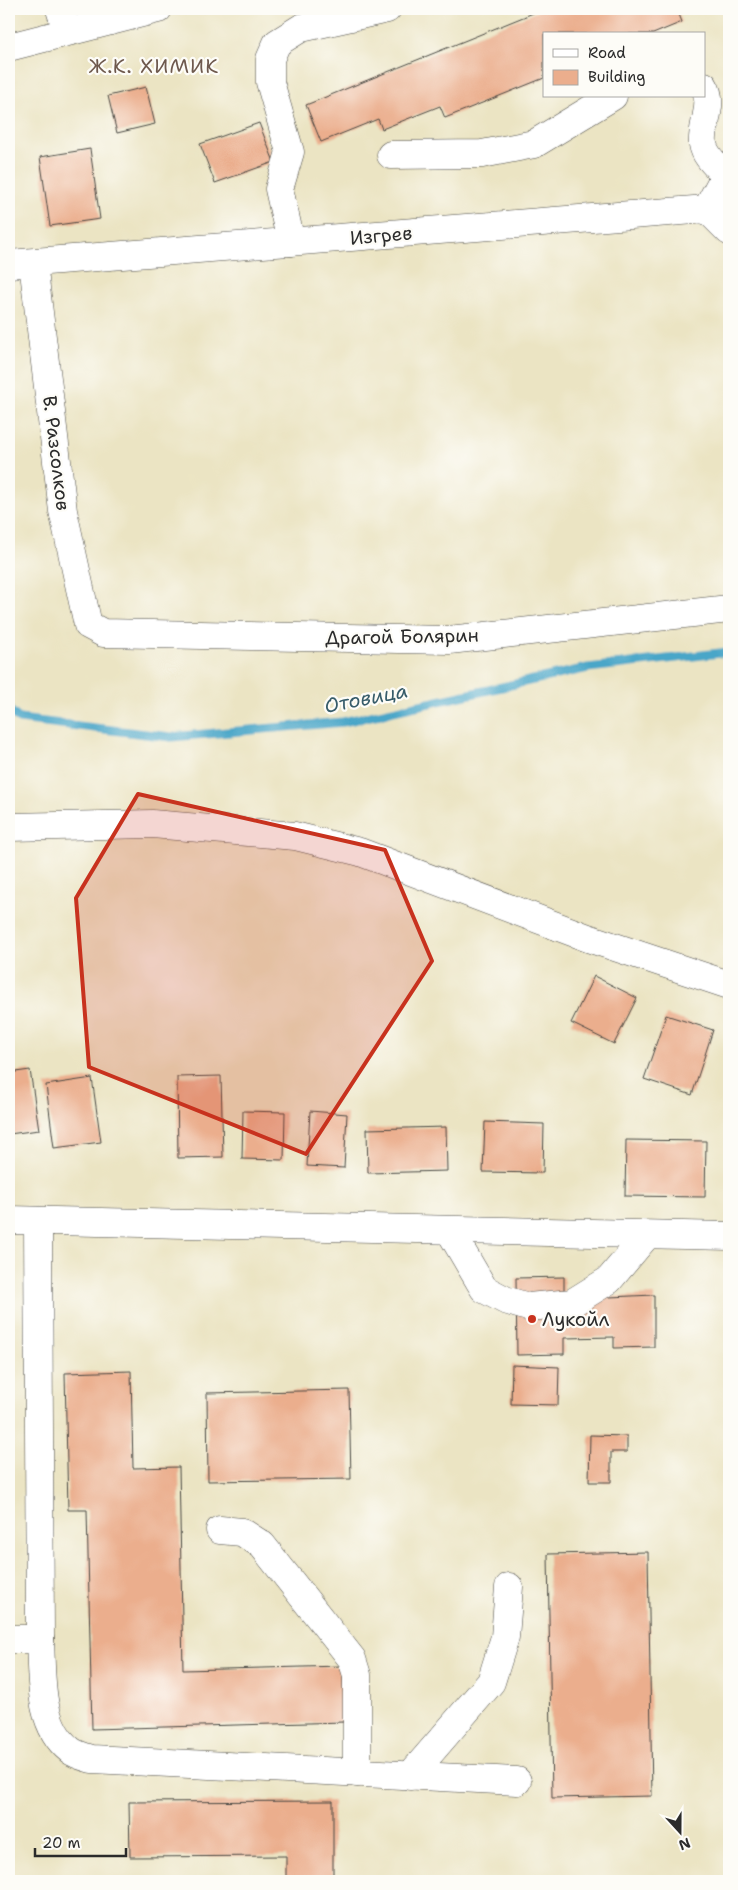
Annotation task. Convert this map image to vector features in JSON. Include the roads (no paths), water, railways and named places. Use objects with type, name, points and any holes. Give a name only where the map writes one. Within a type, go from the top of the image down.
[{"type":"street","points":[[9,47],[64,20],[158,9]]},
{"type":"street","points":[[291,242],[279,189],[290,152],[270,82],[270,59],[277,43],[301,28],[387,9]]},
{"type":"street","points":[[706,89],[708,111],[703,143],[708,157],[727,171],[707,209],[729,231]]},
{"type":"street","points":[[391,155],[482,154],[534,144],[610,98]]},
{"type":"street","name":"Изгрев","points":[[21,263],[707,209]]},
{"type":"street","name":"В. Разсолков","points":[[21,263],[63,511],[88,625],[103,633]]},
{"type":"street","name":"Драгой Болярин","points":[[103,633],[449,640],[729,609]]},
{"type":"street","points":[[9,827],[152,824],[295,836],[360,852],[588,938],[729,985]]},
{"type":"street","points":[[9,1220],[729,1236]]},
{"type":"street","points":[[38,1221],[40,1639],[43,1690],[48,1715],[59,1739],[71,1751],[92,1759],[517,1781]]},
{"type":"street","points":[[450,1231],[484,1289],[506,1300],[528,1307],[572,1303],[609,1280],[647,1235]]},
{"type":"street","points":[[220,1530],[242,1532],[262,1545],[352,1659],[357,1675],[357,1773]]},
{"type":"street","points":[[410,1776],[491,1682],[505,1637],[509,1587]]},
{"type":"street","points":[[9,1639],[40,1639]]},
{"type":"waterway","name":"Отовица","points":[[9,710],[19,719],[171,737],[343,722],[588,668],[729,652]]},
{"type":"place","name":"Лукойл","points":[[532,1319]]},
{"type":"district","name":"Ж.К. ХИМИК","points":[[154,66]]}]
